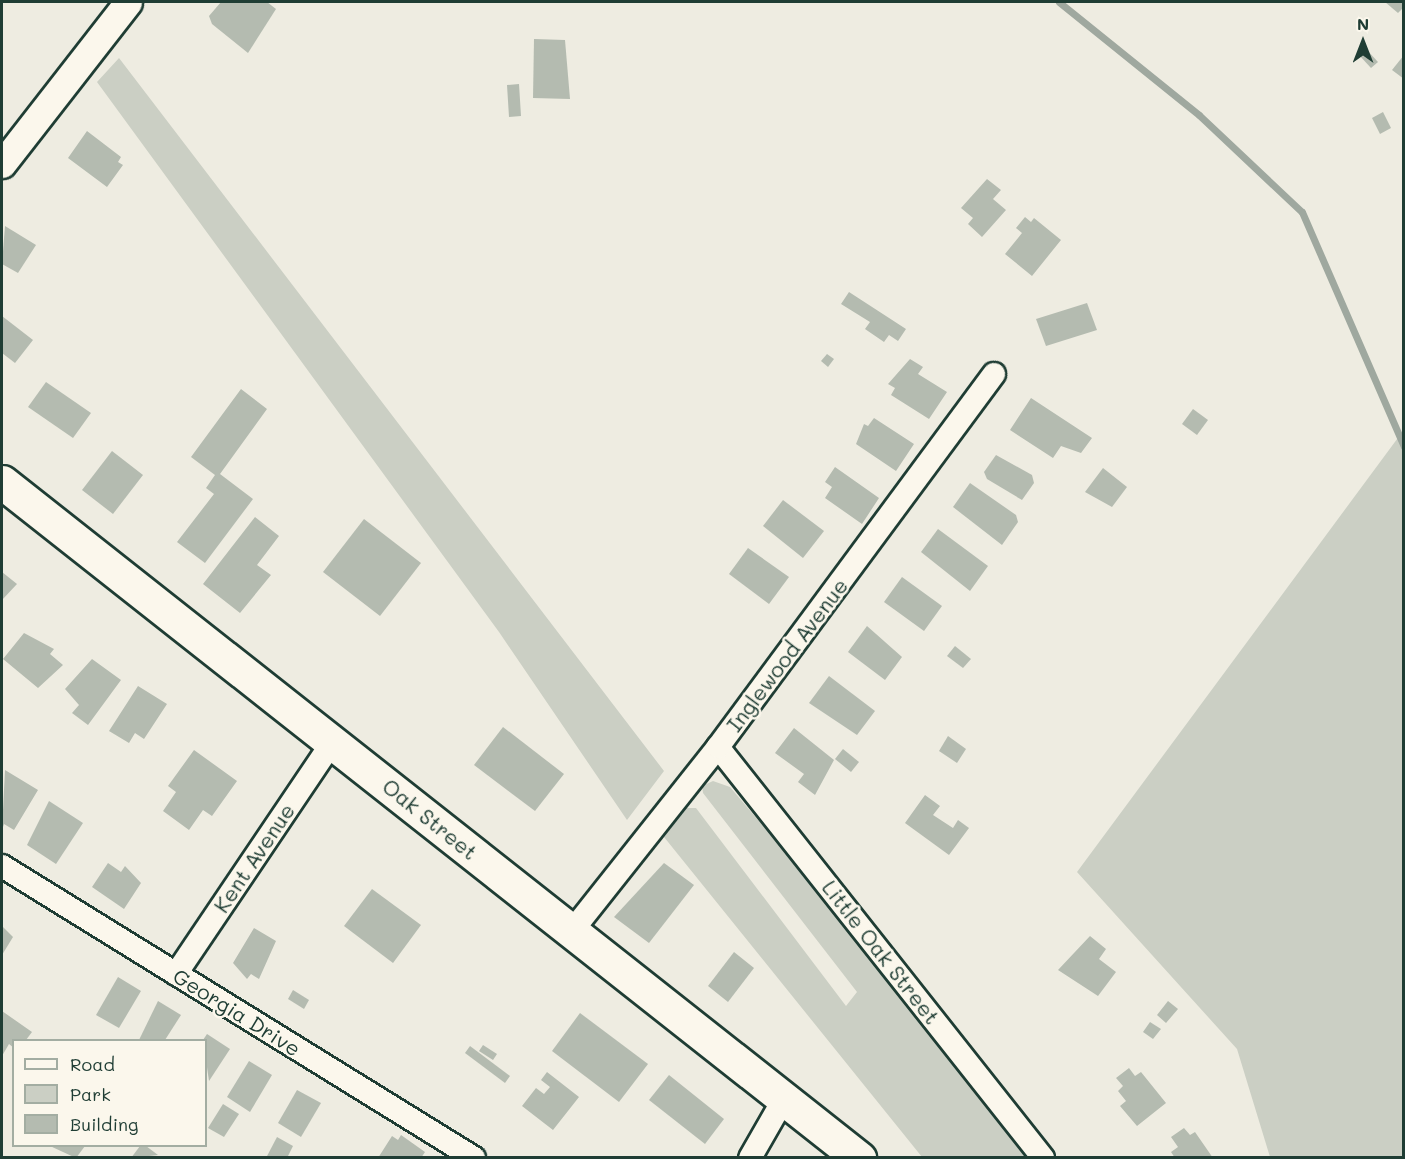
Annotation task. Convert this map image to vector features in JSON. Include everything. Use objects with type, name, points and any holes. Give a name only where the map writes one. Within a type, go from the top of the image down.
[{"type":"main road","name":"Oak Street","points":[[2,482],[785,1097],[859,1158]]},
{"type":"street","points":[[2,165],[128,2]]},
{"type":"street","name":"Inglewood Avenue","points":[[572,931],[718,747],[994,374]]},
{"type":"street","name":"Kent Avenue","points":[[176,974],[332,743]]},
{"type":"street","name":"Little Oak Street","points":[[718,747],[1043,1158]]},
{"type":"street","name":"Georgia Drive","points":[[2,866],[176,974],[449,1151],[474,1158]]},
{"type":"street","points":[[750,1158],[785,1097]]},
{"type":"green space","points":[[119,58],[664,771],[627,820],[499,632],[97,82]]},
{"type":"green space","points":[[1403,431],[1403,1157],[1270,1157],[1237,1049],[1077,872]]},
{"type":"green space","points":[[713,781],[730,787],[782,848],[1026,1157],[922,1157],[664,837],[686,808],[696,808],[846,1006],[857,992],[703,793],[702,786]]},
{"type":"building","points":[[221,2],[267,2],[276,9],[248,53],[212,24],[209,16]]},
{"type":"building","points":[[1385,2],[1404,2],[1404,7],[1398,13]]},
{"type":"building","points":[[534,39],[565,40],[570,99],[533,98]]},
{"type":"building","points":[[1366,49],[1378,62],[1371,68],[1359,55]]},
{"type":"building","points":[[1404,55],[1404,79],[1392,70]]},
{"type":"building","points":[[519,84],[521,116],[509,117],[507,85]]},
{"type":"building","points":[[1383,112],[1391,128],[1380,134],[1372,118]]},
{"type":"building","points":[[87,131],[121,157],[118,162],[123,165],[107,187],[68,158]]},
{"type":"building","points":[[987,179],[1001,190],[993,199],[1006,210],[982,237],[968,224],[973,218],[961,208]]},
{"type":"building","points":[[1025,217],[1031,222],[1034,218],[1061,240],[1032,276],[1005,254],[1022,233],[1016,228]]},
{"type":"building","points":[[5,226],[36,245],[18,273],[2,264]]},
{"type":"building","points":[[849,292],[906,329],[898,341],[889,335],[884,342],[865,329],[870,322],[841,304]]},
{"type":"building","points":[[1087,303],[1097,330],[1046,346],[1036,319]]},
{"type":"building","points":[[2,316],[33,340],[15,363],[2,353]]},
{"type":"building","points":[[827,354],[834,359],[828,367],[821,361]]},
{"type":"building","points":[[910,359],[923,367],[918,374],[947,392],[929,419],[891,395],[895,388],[888,384]]},
{"type":"building","points":[[46,382],[91,413],[73,438],[28,407]]},
{"type":"building","points":[[241,389],[267,409],[220,474],[253,499],[205,563],[177,542],[214,494],[206,488],[215,475],[191,457]]},
{"type":"building","points":[[1031,398],[1092,438],[1081,453],[1061,446],[1053,458],[1010,430]]},
{"type":"building","points":[[1193,409],[1208,420],[1197,435],[1182,424]]},
{"type":"building","points":[[874,418],[914,444],[896,471],[856,444],[864,424],[868,426]]},
{"type":"building","points":[[112,451],[143,475],[113,514],[82,490]]},
{"type":"building","points":[[996,455],[1032,475],[1034,483],[1022,500],[987,479],[984,472]]},
{"type":"building","points":[[835,467],[879,498],[862,524],[825,498],[832,487],[825,482]]},
{"type":"building","points":[[1103,468],[1127,487],[1112,507],[1085,492]]},
{"type":"building","points":[[970,483],[1016,515],[1018,522],[1002,545],[953,507]]},
{"type":"building","points":[[783,500],[824,531],[803,558],[763,526]]},
{"type":"building","points":[[255,517],[279,536],[257,565],[271,575],[240,613],[203,584]]},
{"type":"building","points":[[364,519],[421,563],[380,616],[323,572]]},
{"type":"building","points":[[938,529],[988,566],[970,591],[921,552]]},
{"type":"building","points":[[748,548],[789,577],[769,604],[729,574]]},
{"type":"building","points":[[2,572],[17,584],[2,600]]},
{"type":"building","points":[[902,577],[942,606],[924,631],[884,602]]},
{"type":"building","points":[[867,626],[902,657],[885,680],[848,652]]},
{"type":"building","points":[[24,633],[54,649],[50,654],[63,665],[38,688],[3,659]]},
{"type":"building","points":[[955,646],[971,659],[963,668],[947,656]]},
{"type":"building","points":[[92,659],[121,680],[88,725],[72,713],[79,705],[65,689]]},
{"type":"building","points":[[829,676],[875,711],[857,735],[809,703]]},
{"type":"building","points":[[138,686],[167,704],[144,739],[135,733],[129,743],[109,731]]},
{"type":"building","points":[[503,727],[564,774],[535,811],[474,765]]},
{"type":"building","points":[[794,728],[834,760],[815,795],[798,782],[804,774],[775,753]]},
{"type":"building","points":[[948,736],[966,749],[957,763],[939,751]]},
{"type":"building","points":[[843,749],[859,762],[851,772],[835,759]]},
{"type":"building","points":[[194,750],[237,781],[212,816],[203,810],[189,830],[163,811],[176,792],[168,786]]},
{"type":"building","points":[[5,770],[38,790],[14,830],[4,824],[2,830]]},
{"type":"building","points":[[925,795],[940,806],[933,815],[953,828],[958,820],[969,828],[949,855],[905,823]]},
{"type":"building","points":[[49,801],[83,823],[56,864],[27,845]]},
{"type":"building","points":[[108,863],[121,872],[125,866],[141,883],[124,909],[92,887]]},
{"type":"building","points":[[664,863],[694,885],[649,943],[614,917]]},
{"type":"building","points":[[372,889],[421,925],[393,963],[344,926]]},
{"type":"building","points":[[2,926],[13,937],[2,955]]},
{"type":"building","points":[[254,928],[276,941],[259,979],[251,974],[247,979],[233,963]]},
{"type":"building","points":[[1090,936],[1106,949],[1099,959],[1116,972],[1098,996],[1058,970]]},
{"type":"building","points":[[734,952],[754,968],[728,1002],[708,986]]},
{"type":"building","points":[[118,977],[141,991],[119,1028],[96,1015]]},
{"type":"building","points":[[293,990],[309,1000],[304,1009],[288,999]]},
{"type":"building","points":[[158,1001],[181,1015],[166,1039],[139,1039]]},
{"type":"building","points":[[1168,1001],[1178,1009],[1166,1023],[1157,1015]]},
{"type":"building","points":[[2,1011],[32,1032],[27,1039],[12,1039],[12,1046],[9,1044],[2,1056]]},
{"type":"building","points":[[580,1013],[648,1064],[619,1102],[552,1051]]},
{"type":"building","points":[[1150,1022],[1161,1029],[1153,1039],[1143,1032]]},
{"type":"building","points":[[207,1034],[230,1049],[209,1081],[207,1039],[204,1039]]},
{"type":"building","points":[[483,1045],[497,1054],[493,1060],[479,1051]]},
{"type":"building","points":[[470,1046],[510,1076],[505,1083],[465,1053]]},
{"type":"building","points":[[249,1061],[272,1075],[250,1112],[227,1097]]},
{"type":"building","points":[[1129,1068],[1135,1076],[1141,1072],[1166,1103],[1137,1126],[1120,1106],[1126,1101],[1118,1091],[1123,1086],[1116,1078]]},
{"type":"building","points":[[547,1072],[579,1097],[553,1130],[522,1106],[536,1088],[544,1094],[550,1087],[541,1080]]},
{"type":"building","points":[[669,1075],[724,1119],[705,1144],[649,1100]]},
{"type":"building","points":[[297,1090],[321,1103],[301,1137],[278,1123]]},
{"type":"building","points":[[223,1104],[239,1114],[224,1137],[208,1128]]},
{"type":"building","points":[[1184,1128],[1190,1135],[1195,1132],[1213,1158],[1175,1158],[1171,1152],[1178,1147],[1171,1137]]},
{"type":"building","points":[[401,1135],[425,1152],[421,1158],[378,1158],[392,1136],[398,1140]]},
{"type":"building","points":[[277,1137],[293,1146],[287,1158],[266,1158]]},
{"type":"building","points":[[52,1147],[84,1147],[76,1158]]},
{"type":"building","points":[[139,1147],[147,1147],[158,1155],[131,1158]]},
{"type":"waterway","points":[[1059,2],[1199,115],[1302,212],[1404,447]]}]
